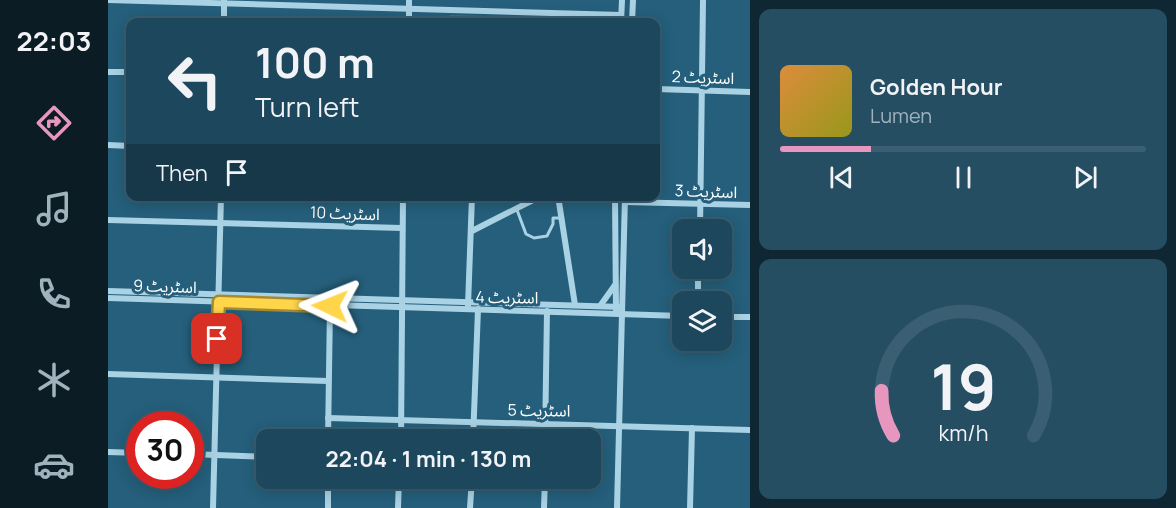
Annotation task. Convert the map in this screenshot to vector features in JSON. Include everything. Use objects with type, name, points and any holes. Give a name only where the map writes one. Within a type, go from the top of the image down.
[{"type":"street","points":[[108,0],[224,1],[621,15],[622,0]]},
{"type":"street","points":[[409,0],[409,18]]},
{"type":"street","points":[[632,18],[633,0]]},
{"type":"street","points":[[700,219],[703,0]]},
{"type":"street","points":[[224,1],[224,18]]},
{"type":"street","points":[[108,72],[126,72]]},
{"type":"street","name":"اسٹریٹ 2","points":[[660,89],[750,92]]},
{"type":"street","points":[[108,145],[126,146]]},
{"type":"street","points":[[213,508],[221,201]]},
{"type":"street","points":[[401,429],[403,201]]},
{"type":"street","points":[[468,306],[472,201]]},
{"type":"street","points":[[472,231],[531,201]]},
{"type":"street","points":[[559,201],[575,305]]},
{"type":"street","points":[[615,201],[615,285],[619,310]]},
{"type":"street","points":[[617,508],[619,310],[625,201]]},
{"type":"street","name":"اسٹریٹ 3","points":[[655,201],[750,205]]},
{"type":"street","name":"اسٹریٹ 10","points":[[108,219],[402,228]]},
{"type":"street","points":[[600,306],[615,285]]},
{"type":"street","points":[[108,291],[219,298],[468,306],[575,305],[600,306],[619,310]]},
{"type":"street","name":"اسٹریٹ 9","points":[[108,298],[219,298],[330,306]]},
{"type":"street","points":[[328,429],[330,306],[403,304]]},
{"type":"street","name":"اسٹریٹ 4","points":[[468,306],[478,309],[547,311],[619,310],[672,315]]},
{"type":"street","points":[[474,429],[478,309]]},
{"type":"street","points":[[546,429],[547,311]]},
{"type":"street","points":[[732,317],[750,317]]},
{"type":"street","points":[[108,374],[327,381]]},
{"type":"street","name":"اسٹریٹ 5","points":[[328,418],[750,430]]},
{"type":"street","points":[[690,508],[692,428]]},
{"type":"street","points":[[108,452],[126,453]]},
{"type":"street","points":[[204,455],[256,457]]},
{"type":"street","points":[[328,489],[328,508]]},
{"type":"street","points":[[398,508],[399,489]]},
{"type":"street","points":[[470,508],[471,489]]},
{"type":"street","points":[[544,508],[545,489]]},
{"type":"lane","points":[[516,208],[526,234],[534,238],[547,236],[553,219],[562,218]]},
{"type":"shaded area","points":[[450,15],[548,18],[450,18]]},
{"type":"route","points":[[217,339],[219,302],[330,306]]}]
